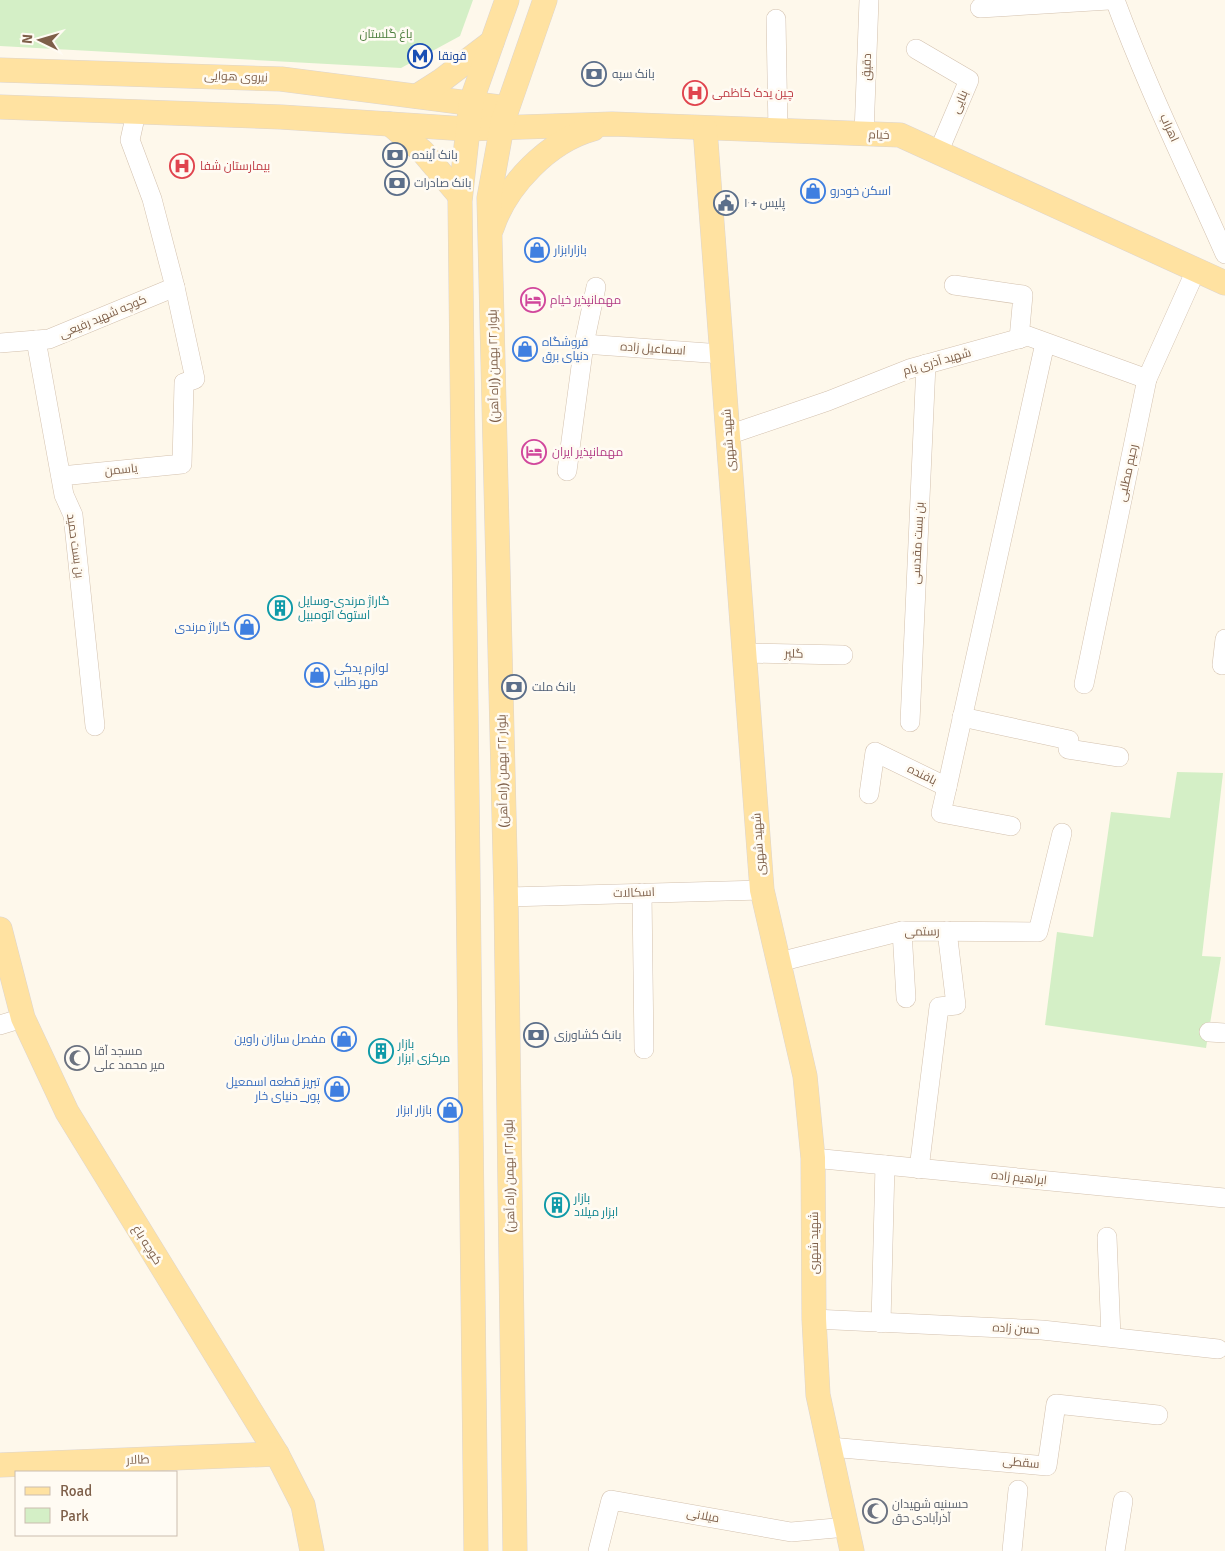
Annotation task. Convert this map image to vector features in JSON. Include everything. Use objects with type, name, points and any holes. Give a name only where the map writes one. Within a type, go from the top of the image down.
[{"type":"main road","points":[[476,1551],[460,196],[471,102],[506,0]]},
{"type":"main road","name":"بلوار ۲۲ بهمن (راه آهن)","points":[[514,1551],[506,897],[489,198],[504,118],[545,0]]},
{"type":"main road","points":[[417,96],[442,80],[492,42]]},
{"type":"main road","name":"نیروی هوایی","points":[[0,70],[281,79],[471,102],[504,118]]},
{"type":"main road","points":[[0,107],[136,114],[281,117],[467,129],[504,118]]},
{"type":"main road","name":"خیام","points":[[504,118],[705,129],[900,135],[1225,284]]},
{"type":"main road","points":[[390,124],[423,152],[460,196]]},
{"type":"main road","points":[[490,235],[496,218],[505,202],[532,165],[544,154],[585,131],[612,124]]},
{"type":"main road","name":"شهید شهری","points":[[705,129],[762,890],[805,1076],[813,1158],[814,1320],[818,1395],[852,1551]]},
{"type":"main road","name":"کوچه باغ","points":[[0,929],[23,1018],[68,1112],[277,1454],[303,1505],[312,1551]]},
{"type":"main road","name":"طالار","points":[[0,1465],[277,1454]]},
{"type":"street","name":"دقیق","points":[[864,134],[869,0]]},
{"type":"street","points":[[980,8],[1109,0]]},
{"type":"street","name":"اهراب","points":[[1115,0],[1147,82],[1224,247]]},
{"type":"street","points":[[776,19],[778,132]]},
{"type":"street","name":"بنایی","points":[[916,49],[969,80],[938,153]]},
{"type":"street","points":[[136,114],[130,140],[152,199],[175,287]]},
{"type":"street","name":"رحیم مطلبی","points":[[1084,684],[1147,379],[1196,270]]},
{"type":"street","points":[[954,285],[1023,295],[1019,339]]},
{"type":"street","name":"کوچه شهید رفیعی","points":[[0,343],[49,339],[175,287]]},
{"type":"street","name":"یاسمن","points":[[61,476],[182,464],[184,383],[195,379],[175,287]]},
{"type":"street","points":[[567,471],[584,344],[596,287]]},
{"type":"street","name":"شهید آذری یام","points":[[728,435],[926,364],[1028,336],[1147,379]]},
{"type":"street","name":"بن بست حمید","points":[[36,340],[64,495],[73,514],[95,726]]},
{"type":"street","points":[[947,788],[1045,343]]},
{"type":"street","name":"اسماعیل زاده","points":[[584,344],[722,354]]},
{"type":"street","name":"بن بست مقدسی","points":[[910,722],[926,364]]},
{"type":"street","points":[[1222,665],[1225,639]]},
{"type":"street","name":"گلپر","points":[[745,653],[843,655]]},
{"type":"street","points":[[962,717],[1069,740],[1068,749],[1119,758]]},
{"type":"street","name":"بافنده","points":[[869,794],[875,752],[947,788],[941,813],[1011,826]]},
{"type":"street","name":"رستمی","points":[[779,962],[902,931],[1038,932],[1062,833]]},
{"type":"street","name":"اسکالات","points":[[506,897],[762,890]]},
{"type":"street","points":[[642,893],[644,1049]]},
{"type":"street","points":[[902,931],[906,998]]},
{"type":"street","points":[[919,1169],[939,1007],[956,1005],[947,931]]},
{"type":"street","points":[[0,1025],[23,1018]]},
{"type":"street","name":"ابراهیم زاده","points":[[813,1158],[1225,1198]]},
{"type":"street","points":[[882,1323],[885,1165]]},
{"type":"street","points":[[1107,1237],[1110,1337]]},
{"type":"street","name":"حسن زاده","points":[[814,1320],[1042,1330],[1218,1349]]},
{"type":"street","name":"سقطی","points":[[830,1448],[1047,1466],[1056,1404],[1158,1415]]},
{"type":"street","points":[[1012,1551],[1018,1490]]},
{"type":"street","name":"میلانی","points":[[598,1551],[611,1500],[791,1532],[847,1527]]},
{"type":"street","points":[[1115,1551],[1123,1501]]},
{"type":"green space","name":"باغ گلستان","points":[[0,0],[473,0],[460,36],[401,68],[0,46]]},
{"type":"green space","points":[[1177,772],[1223,773],[1202,956],[1221,957],[1206,1048],[1045,1025],[1057,932],[1093,937],[1111,812],[1170,818]]},
{"type":"place","name":"قونقا","points":[[420,56]]},
{"type":"place","name":"بانک سپه","points":[[594,74]]},
{"type":"place","name":"چین یدک کاظمی","points":[[695,93]]},
{"type":"place","name":"بانک آینده","points":[[395,155]]},
{"type":"place","name":"بیمارستان شفا","points":[[182,166]]},
{"type":"place","name":"بانک صادرات","points":[[397,183]]},
{"type":"place","name":"اسکن خودرو","points":[[813,191]]},
{"type":"place","name":"پلیس +۱۰","points":[[726,203]]},
{"type":"place","name":"بازارابزار","points":[[537,250]]},
{"type":"place","name":"مهمانپذیر خیام","points":[[533,300]]},
{"type":"place","name":"فروشگاه دنیای برق","points":[[525,349]]},
{"type":"place","name":"مهمانپذیر ایران","points":[[534,452]]},
{"type":"place","name":"گاراژ مرندی-وسایل استوک اتومبیل","points":[[280,608]]},
{"type":"place","name":"گاراژ مرندی","points":[[247,627]]},
{"type":"place","name":"لوازم یدکی مهر طلب","points":[[317,675]]},
{"type":"place","name":"بانک ملت","points":[[514,687]]},
{"type":"place","name":"بانک کشاورزی","points":[[536,1035]]},
{"type":"place","name":"مفصل سازان راوین","points":[[344,1039]]},
{"type":"place","name":"بازار مرکزی ابزار","points":[[381,1051]]},
{"type":"place","name":"مسجد آقا میر محمد علی","points":[[77,1058]]},
{"type":"place","name":"تبریز قطعه اسمعیل پور_ دنیای خار","points":[[337,1089]]},
{"type":"place","name":"بازار ابزار","points":[[450,1110]]},
{"type":"place","name":"بازار ابزار میلاد","points":[[557,1205]]},
{"type":"place","name":"حسینیه شهیدان آذرآبادی حق","points":[[875,1511]]}]
